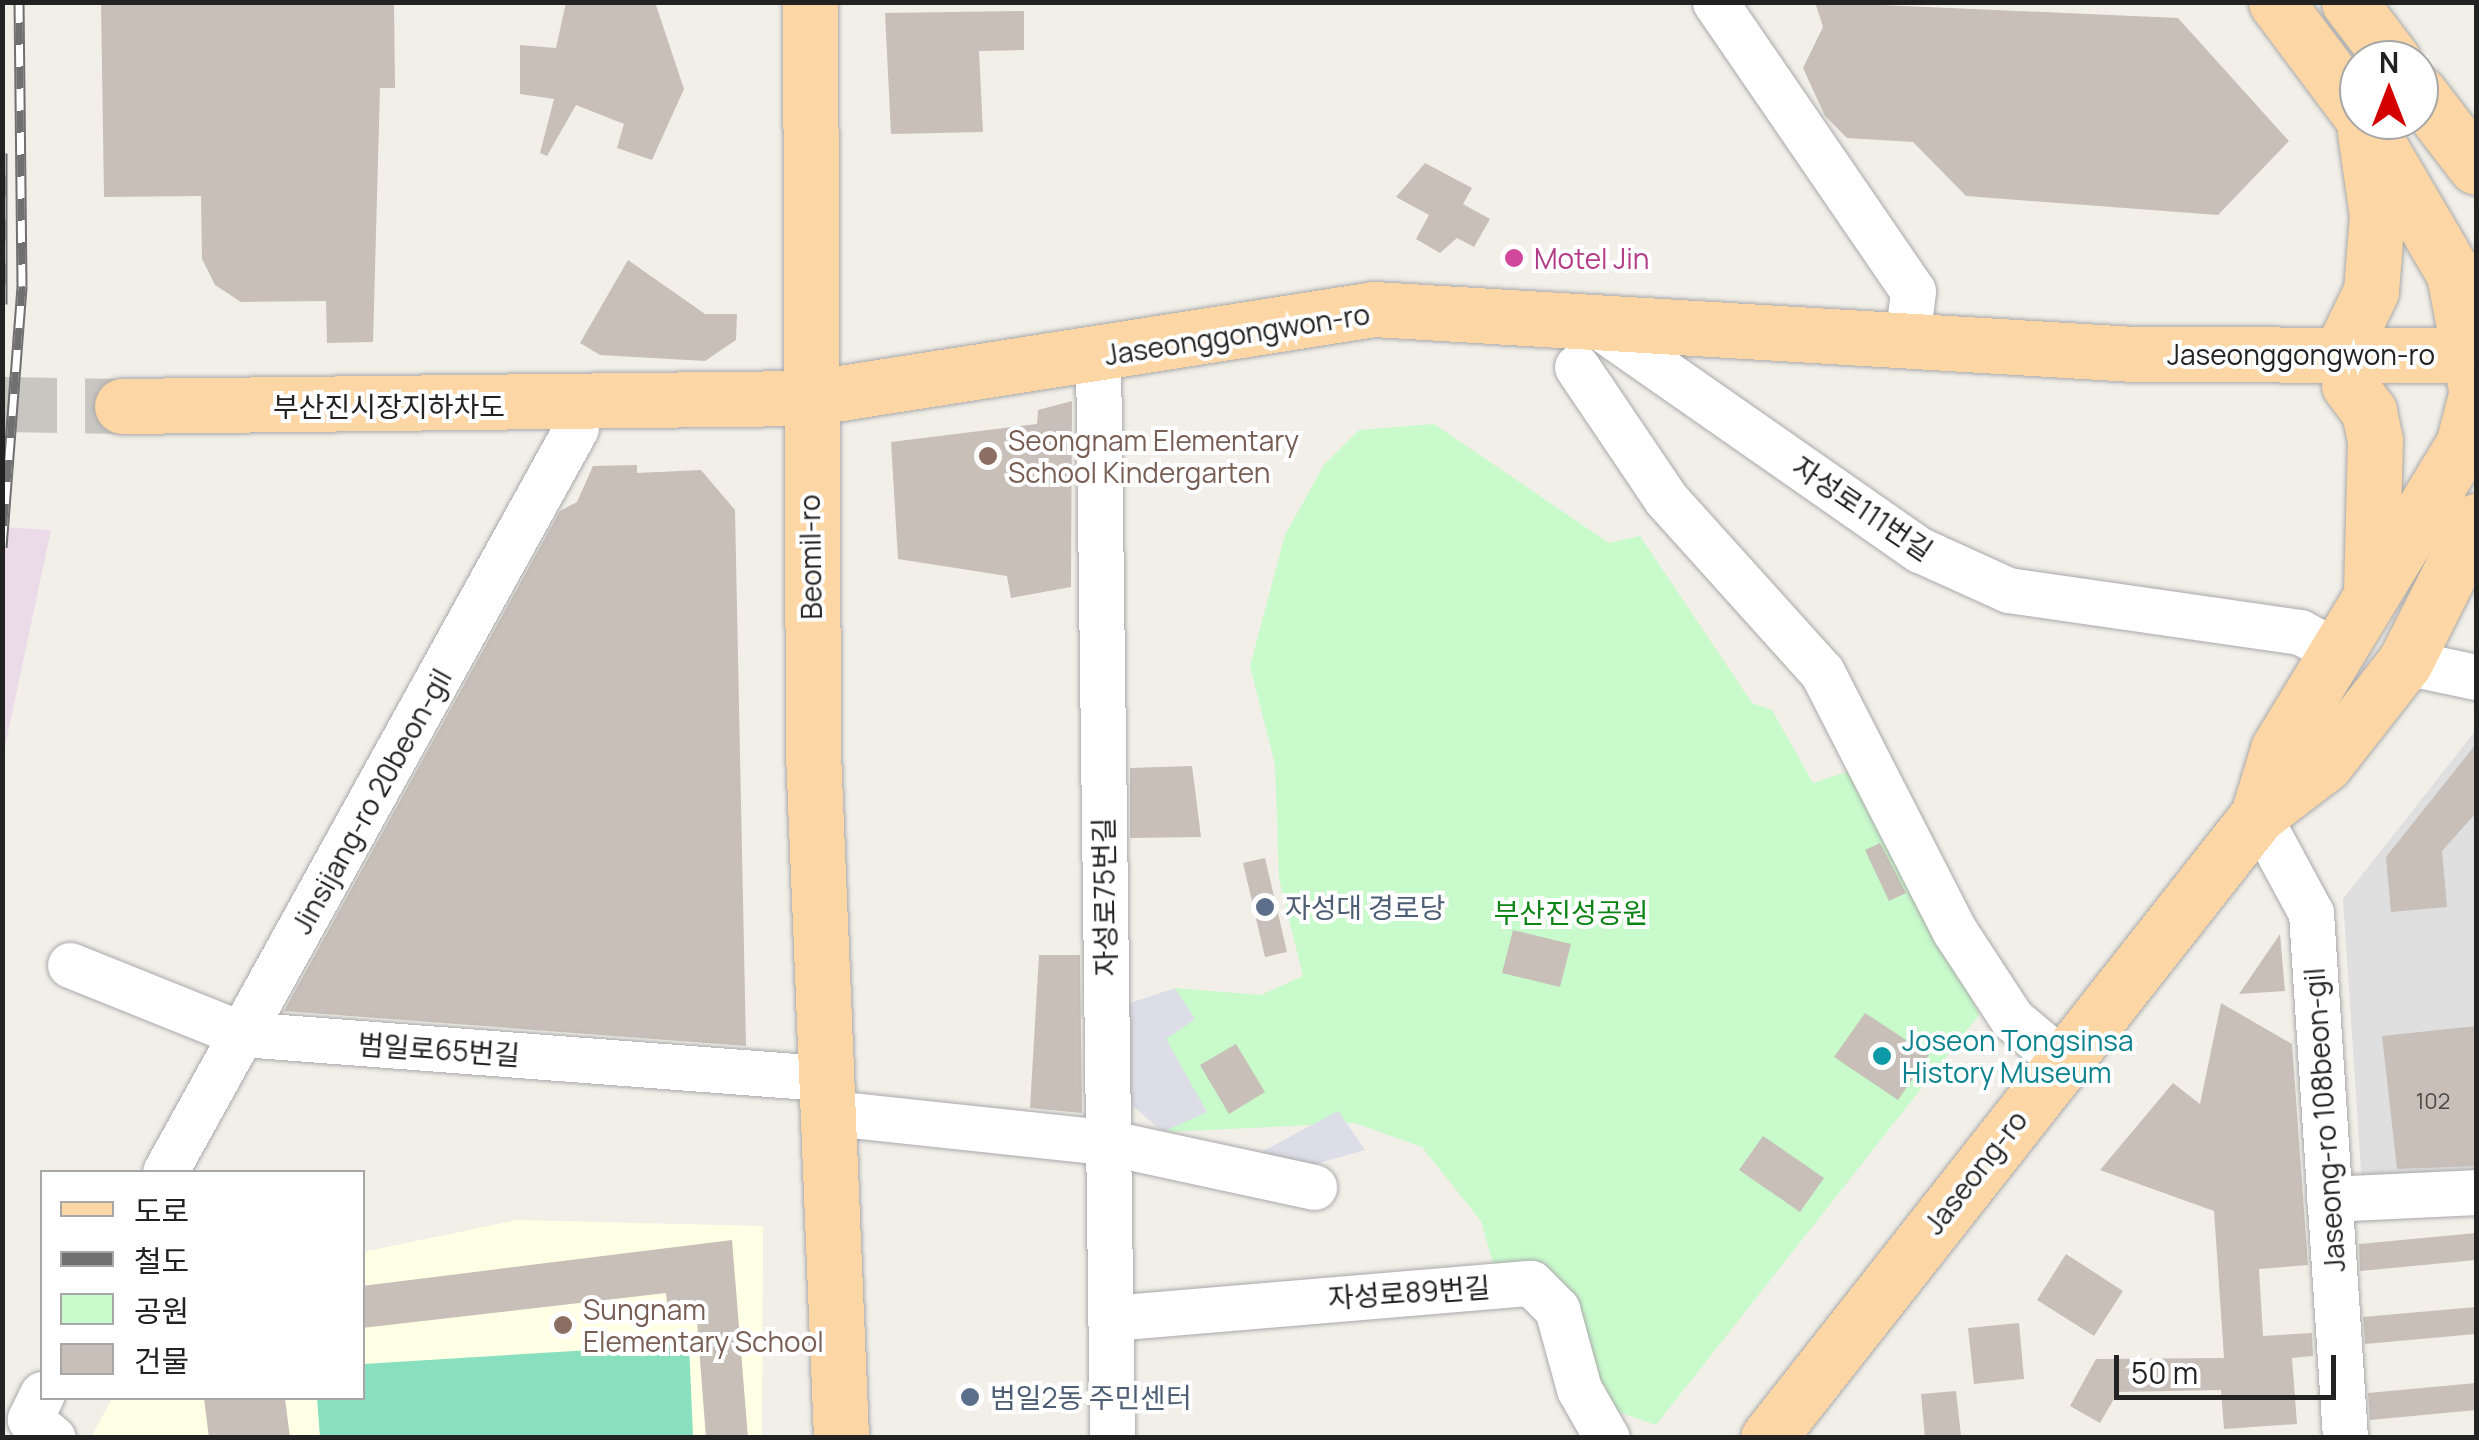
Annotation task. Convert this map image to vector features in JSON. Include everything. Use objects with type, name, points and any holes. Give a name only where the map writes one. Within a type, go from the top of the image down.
[{"type":"main road","name":"Beomil-ro","points":[[810,2],[809,398],[822,1095],[841,1438]]},
{"type":"main road","points":[[2276,2],[2339,87]]},
{"type":"main road","points":[[2349,2],[2378,40]]},
{"type":"main road","points":[[2439,119],[2476,167]]},
{"type":"main road","points":[[2365,140],[2377,215],[2371,291],[2346,368],[2369,412],[2374,440],[2370,597]]},
{"type":"main road","points":[[2375,140],[2454,274],[2475,378]]},
{"type":"main road","name":"Jaseonggongwon-ro","points":[[657,406],[809,398],[1098,357],[1374,309],[1587,346],[1908,341],[2475,378]]},
{"type":"main road","points":[[535,371],[657,406],[536,437],[96,436],[83,428],[83,373],[535,371]]},
{"type":"main road","name":"Jaseong-ro","points":[[2258,815],[2278,749],[2463,445],[2475,378]]},
{"type":"main road","name":"부산진시장지하차도","points":[[122,406],[657,406]]},
{"type":"main road","name":"Jaseong-ro","points":[[1768,1438],[2258,815],[2325,764],[2406,662],[2476,521]]},
{"type":"main road","points":[[2406,662],[2476,611]]},
{"type":"street","points":[[1714,2],[1913,291],[1908,341]]},
{"type":"street","points":[[1587,346],[1693,531],[1822,672],[1954,930],[2012,1019],[2062,1061]]},
{"type":"street","name":"자성로111번길","points":[[1587,346],[1920,550],[2008,590],[2300,632],[2337,652]]},
{"type":"street","name":"자성로75번길","points":[[1098,357],[1112,1438]]},
{"type":"street","name":"Jinsijang-ro 20beon-gil","points":[[166,1170],[576,428]]},
{"type":"street","points":[[2406,662],[2476,677]]},
{"type":"street","name":"Jaseong-ro 108beon-gil","points":[[2258,815],[2311,913],[2345,1438]]},
{"type":"street","name":"범일로65번길","points":[[70,964],[242,1034],[822,1095]]},
{"type":"street","points":[[822,1095],[1106,1142],[1314,1187]]},
{"type":"street","points":[[2329,1199],[2476,1192]]},
{"type":"street","name":"자성로89번길","points":[[1111,1318],[1532,1283],[1556,1309],[1579,1389],[1607,1438]]},
{"type":"shaded area","points":[[2,527],[51,530],[3,756]]},
{"type":"shaded area","points":[[2476,730],[2476,1177],[2362,1185],[2343,899]]},
{"type":"shaded area","points":[[1175,988],[1195,1019],[1166,1039],[1207,1112],[1163,1132],[1118,1093],[1118,1007]]},
{"type":"shaded area","points":[[1338,1111],[1365,1150],[1312,1165],[1254,1156]]},
{"type":"shaded area","name":"Sungnam Elementary School","points":[[517,1220],[763,1226],[762,1437],[91,1438],[111,1400],[365,1400],[365,1252]]},
{"type":"green space","name":"부산진성공원","points":[[1434,424],[1609,543],[1640,536],[1752,703],[1772,710],[1813,783],[1868,765],[1979,1015],[1656,1425],[1607,1408],[1545,1262],[1494,1267],[1481,1221],[1422,1147],[1355,1123],[1163,1132],[1118,1093],[1148,999],[1175,988],[1261,995],[1303,976],[1279,879],[1275,764],[1250,666],[1285,535],[1324,465],[1359,430]]},
{"type":"green space","points":[[689,1344],[693,1437],[320,1437],[317,1400],[365,1400],[365,1364]]},
{"type":"building","points":[[101,2],[394,2],[395,88],[380,88],[373,342],[327,343],[326,301],[241,302],[215,285],[202,259],[201,196],[104,197]]},
{"type":"building","points":[[566,2],[655,2],[684,89],[652,160],[617,148],[624,124],[576,105],[547,156],[540,153],[554,99],[520,94],[520,45],[556,48]]},
{"type":"building","points":[[1815,2],[2178,18],[2289,141],[2218,215],[1966,196],[1913,142],[1847,138],[1825,116],[1803,68],[1823,27]]},
{"type":"building","points":[[1024,11],[1024,50],[979,51],[983,132],[891,134],[885,13]]},
{"type":"building","points":[[1425,163],[1472,188],[1463,204],[1490,219],[1474,247],[1457,238],[1440,253],[1416,239],[1429,215],[1396,197]]},
{"type":"building","points":[[628,260],[705,314],[737,314],[736,340],[705,361],[600,355],[580,343]]},
{"type":"building","points":[[1072,401],[1071,587],[1011,598],[1007,576],[898,559],[891,442],[1037,424],[1038,410]]},
{"type":"building","points":[[637,465],[637,473],[701,470],[735,510],[746,1046],[284,1011],[560,511],[577,502],[593,466]]},
{"type":"building","points":[[2476,744],[2476,813],[2442,851],[2447,907],[2391,912],[2386,857]]},
{"type":"building","points":[[1192,766],[1201,837],[1130,838],[1130,768]]},
{"type":"building","points":[[1880,843],[1906,893],[1889,901],[1865,850]]},
{"type":"building","name":"자성대 경로당","points":[[1265,858],[1287,952],[1265,957],[1243,863]]},
{"type":"building","points":[[1513,930],[1571,944],[1560,987],[1502,973]]},
{"type":"building","points":[[2280,934],[2285,991],[2239,994]]},
{"type":"building","points":[[1039,955],[1080,955],[1082,1113],[1030,1108]]},
{"type":"building","points":[[2221,1003],[2292,1044],[2308,1265],[2259,1269],[2263,1336],[2312,1333],[2313,1356],[2292,1358],[2297,1424],[2224,1429],[2221,1390],[2118,1392],[2100,1423],[2070,1406],[2096,1359],[2224,1358],[2214,1211],[2100,1170],[2173,1083],[2200,1104]]},
{"type":"building","name":"Joseon Tongsinsa History Museum","points":[[1865,1013],[1929,1055],[1898,1100],[1834,1057]]},
{"type":"building","points":[[2476,1026],[2476,1166],[2397,1169],[2382,1036]]},
{"type":"building","points":[[1236,1044],[1265,1092],[1229,1114],[1200,1065]]},
{"type":"building","points":[[1763,1136],[1824,1178],[1800,1212],[1739,1170]]},
{"type":"building","points":[[2476,1233],[2476,1260],[2360,1271],[2359,1244]]},
{"type":"building","points":[[732,1240],[748,1438],[706,1438],[696,1308],[668,1312],[666,1293],[365,1328],[365,1286]]},
{"type":"building","points":[[2066,1254],[2123,1291],[2094,1336],[2037,1300]]},
{"type":"building","points":[[2476,1307],[2476,1334],[2365,1344],[2363,1317]]},
{"type":"building","points":[[2019,1323],[2024,1379],[1974,1384],[1968,1328]]},
{"type":"building","points":[[2476,1383],[2476,1410],[2370,1420],[2368,1393]]},
{"type":"building","points":[[1956,1391],[1961,1436],[1925,1438],[1921,1394]]},
{"type":"building","points":[[204,1400],[285,1400],[290,1438],[209,1438]]},
{"type":"tunnel","points":[[2,404],[122,406]]},
{"type":"railway","points":[[2,547],[22,286],[19,2]]},
{"type":"railway","points":[[2,153],[2,304]]},
{"type":"place","name":"Motel Jin","points":[[1514,258]]},
{"type":"place","name":"Seongnam Elementary School Kindergarten","points":[[988,456]]},
{"type":"place","name":"자성대 경로당","points":[[1265,907]]},
{"type":"place","name":"Joseon Tongsinsa History Museum","points":[[1882,1056]]},
{"type":"place","name":"Sungnam Elementary School","points":[[563,1325]]},
{"type":"place","name":"범일2동 주민센터","points":[[970,1397]]}]
